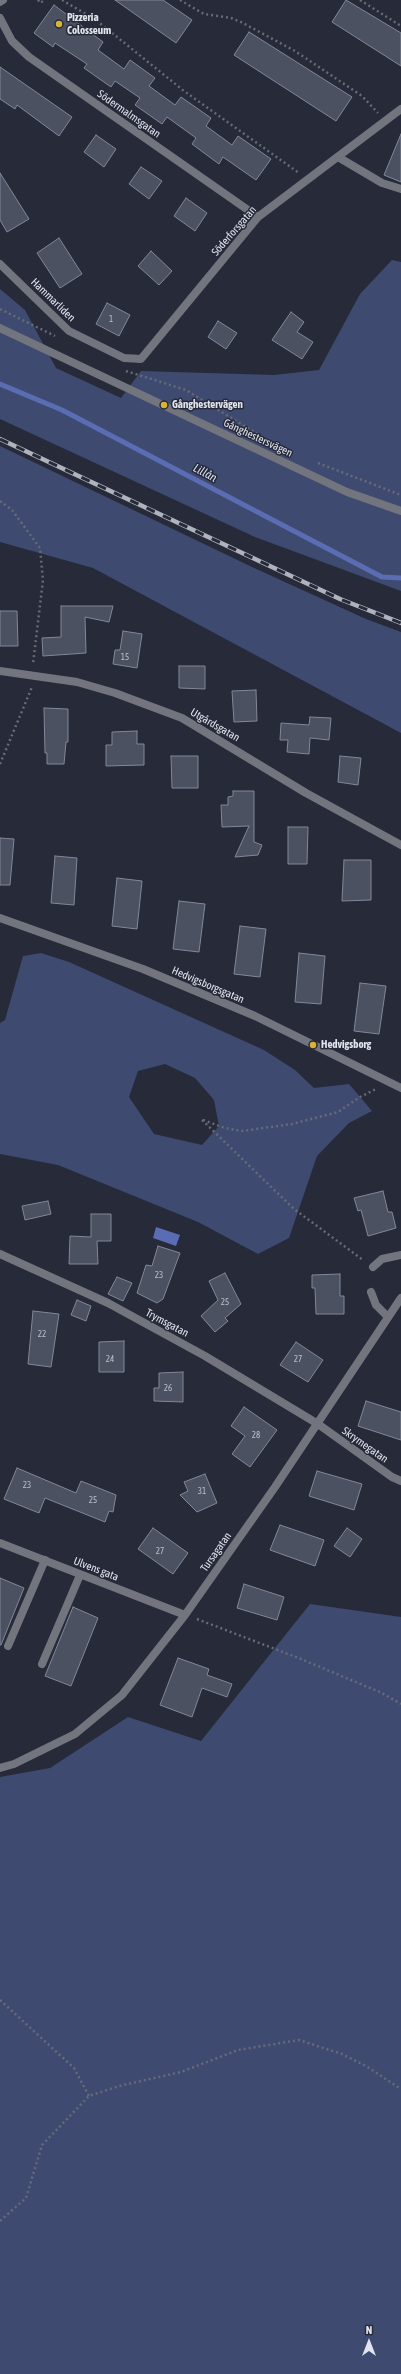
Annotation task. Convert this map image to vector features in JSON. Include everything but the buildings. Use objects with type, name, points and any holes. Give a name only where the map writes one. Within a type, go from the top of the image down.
[{"type":"street","name":"Södermalmsgatan","points":[[0,18],[12,41],[29,57],[258,218]]},
{"type":"street","name":"Söderforsgatan","points":[[141,359],[258,218],[401,109]]},
{"type":"street","points":[[338,157],[382,183],[401,189]]},
{"type":"street","name":"Hammarliden","points":[[0,264],[69,331],[124,358],[141,359]]},
{"type":"street","name":"Gånghestersvägen","points":[[0,328],[347,492],[401,511]]},
{"type":"street","name":"Utgårdsgatan","points":[[0,671],[77,682],[115,693],[182,718],[306,792],[401,845]]},
{"type":"street","name":"Hedvigsborgsgatan","points":[[0,918],[150,972],[255,1016],[401,1088]]},
{"type":"street","name":"Trymsgatan","points":[[0,1254],[108,1303],[205,1356],[318,1424]]},
{"type":"street","points":[[373,1267],[382,1259],[401,1256]]},
{"type":"street","points":[[371,1292],[376,1305],[388,1317]]},
{"type":"street","name":"Tursagatan","points":[[0,1768],[14,1764],[75,1734],[122,1695],[185,1615],[318,1424],[401,1298]]},
{"type":"street","name":"Skrymegatan","points":[[318,1424],[392,1477],[401,1481]]},
{"type":"street","name":"Ulvens gata","points":[[0,1543],[185,1615]]},
{"type":"street","points":[[8,1646],[45,1560]]},
{"type":"street","points":[[42,1664],[80,1575]]},
{"type":"path","points":[[38,0],[40,3],[46,0]]},
{"type":"path","points":[[62,0],[96,20],[184,91],[308,180]]},
{"type":"path","points":[[180,0],[204,14],[231,18],[241,22],[295,51],[362,96],[386,121]]},
{"type":"path","points":[[360,0],[401,26]]},
{"type":"path","points":[[0,308],[60,338]]},
{"type":"path","points":[[125,371],[186,390],[262,437]]},
{"type":"path","points":[[315,462],[401,495]]},
{"type":"path","points":[[0,502],[12,510],[40,548],[44,580],[35,675],[0,764]]},
{"type":"path","points":[[373,1267],[294,1209],[202,1120],[225,1128],[242,1131],[292,1124],[338,1112],[360,1097],[391,1082]]},
{"type":"path","points":[[185,1615],[301,1659],[382,1693],[401,1704]]},
{"type":"path","points":[[0,2000],[74,2068],[89,2096]]},
{"type":"path","points":[[0,2221],[26,2198],[42,2145],[89,2096],[119,2086],[182,2072],[238,2050],[299,2040],[342,2054],[366,2066],[401,2089]]},
{"type":"shaded area","points":[[392,260],[401,262],[401,591],[255,537],[0,419],[0,289],[25,310],[56,368],[121,398],[141,371],[274,375],[319,370],[360,294]]},
{"type":"shaded area","points":[[0,446],[252,567],[366,619],[401,632],[401,733],[93,568],[0,542]]},
{"type":"shaded area","points":[[41,953],[69,962],[264,1050],[295,1070],[314,1088],[349,1084],[372,1111],[349,1123],[317,1156],[289,1238],[258,1254],[198,1222],[58,1165],[0,1154],[0,1023],[5,1020],[23,956]],"holes":[[[165,1064],[195,1078],[214,1100],[219,1126],[202,1145],[154,1134],[129,1097],[138,1071]]]},
{"type":"shaded area","points":[[156,1227],[180,1235],[176,1246],[153,1238]]},
{"type":"shaded area","points":[[310,1604],[401,1617],[401,2374],[0,2374],[0,1777],[50,1768],[128,1717],[201,1741]]},
{"type":"waterway","name":"Lillån","points":[[0,384],[62,410],[382,577],[401,578]]},
{"type":"railway","points":[[0,439],[340,599],[401,623]]},
{"type":"place","name":"Pizzeria Colosseum","points":[[59,24]]},
{"type":"place","name":"Gånghestervägen","points":[[164,405]]},
{"type":"place","name":"Hedvigsborg","points":[[313,1045]]}]
